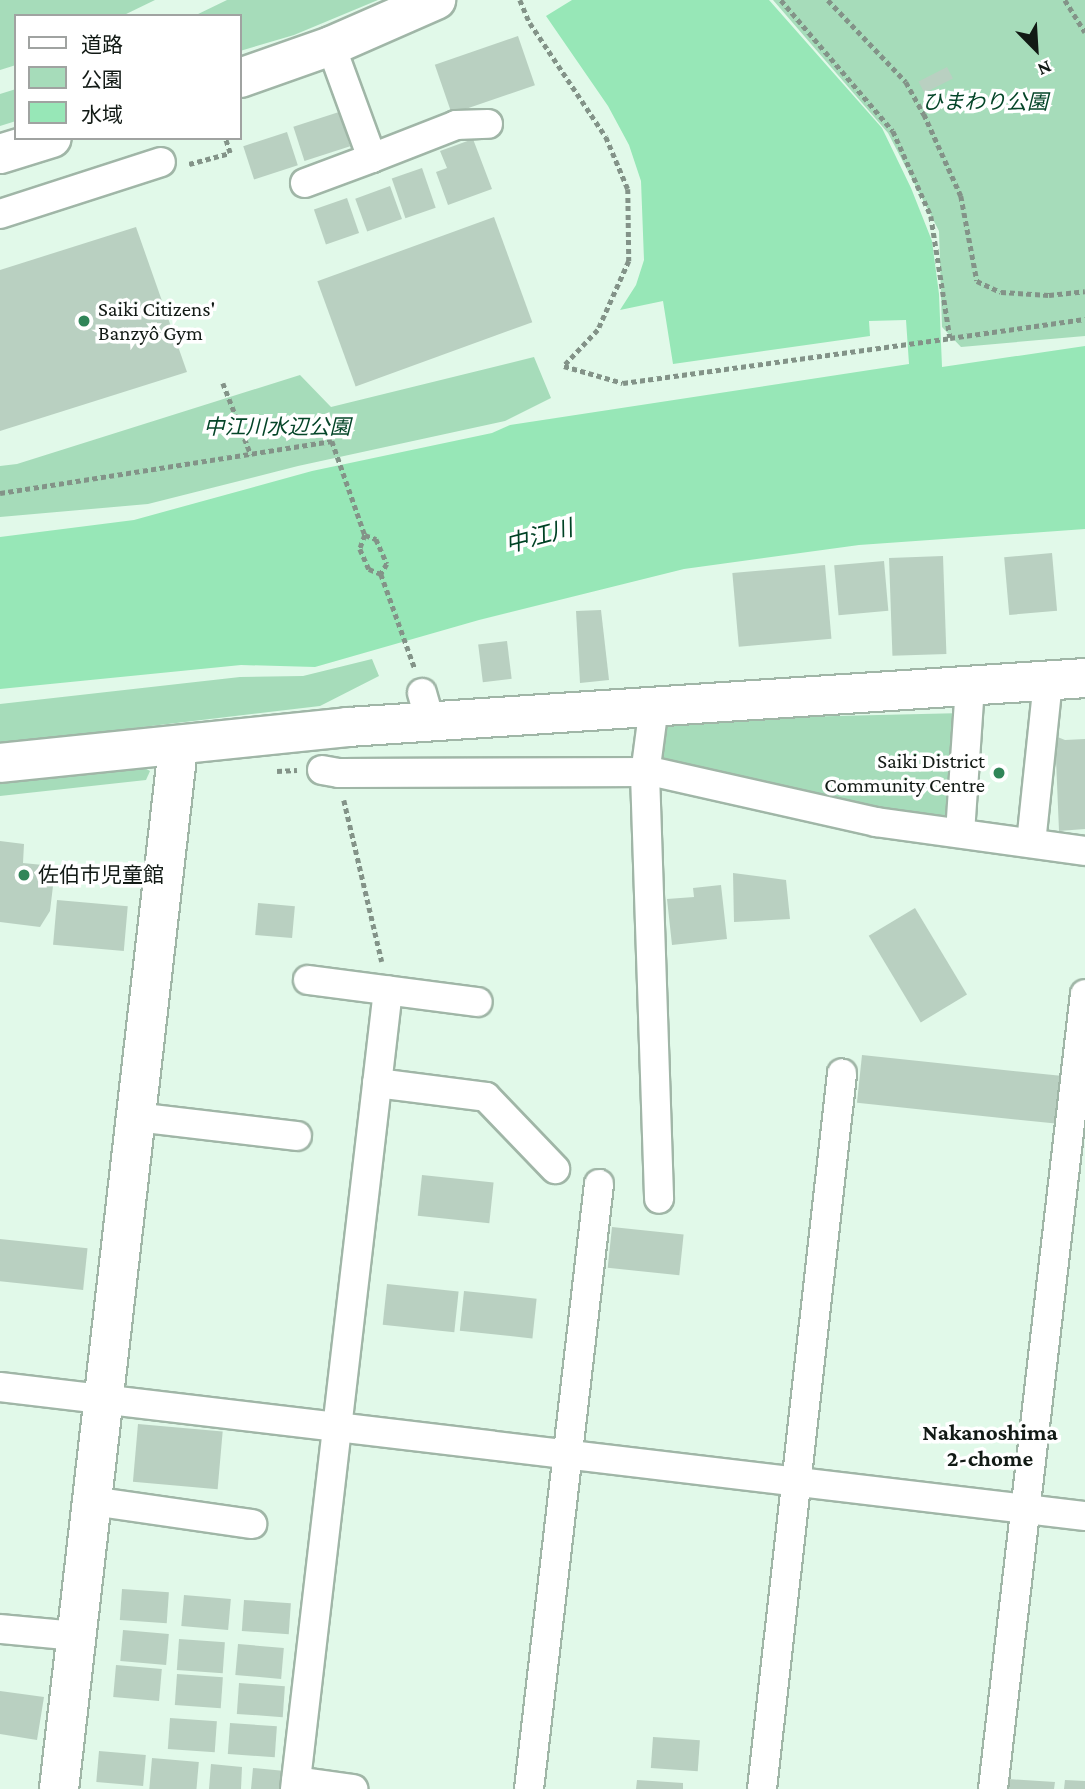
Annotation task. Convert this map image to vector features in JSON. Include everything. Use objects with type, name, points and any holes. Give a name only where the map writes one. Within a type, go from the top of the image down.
[{"type":"street","points":[[242,77],[331,46],[436,0]]},
{"type":"street","points":[[331,46],[372,158]]},
{"type":"street","points":[[305,183],[456,125],[488,124]]},
{"type":"street","points":[[0,155],[46,140]]},
{"type":"street","points":[[0,214],[161,162]]},
{"type":"street","points":[[0,763],[178,747],[422,694],[654,706],[1067,679],[1031,843]]},
{"type":"street","points":[[960,834],[970,685]]},
{"type":"street","points":[[654,706],[645,774],[659,1199]]},
{"type":"street","points":[[59,1789],[178,747]]},
{"type":"street","points":[[331,771],[654,772],[876,822],[1085,851]]},
{"type":"street","points":[[309,980],[478,1002]]},
{"type":"street","points":[[354,1789],[295,1785],[388,990]]},
{"type":"street","points":[[993,1789],[1085,994]]},
{"type":"street","points":[[762,1789],[842,1073]]},
{"type":"street","points":[[377,1083],[486,1097],[555,1169]]},
{"type":"street","points":[[136,1117],[297,1136]]},
{"type":"street","points":[[529,1789],[600,1184]]},
{"type":"street","points":[[0,1387],[1085,1516]]},
{"type":"street","points":[[92,1502],[252,1524]]},
{"type":"street","points":[[0,1629],[76,1636]]},
{"type":"path","points":[[520,0],[530,23],[606,137],[628,189],[629,261],[598,330],[564,366],[623,383],[1085,319]]},
{"type":"path","points":[[781,0],[893,131],[931,216],[950,338]]},
{"type":"path","points":[[828,0],[906,82],[924,114],[961,196],[977,281],[1001,292],[1049,295],[1085,291]]},
{"type":"path","points":[[1065,0],[1084,28]]},
{"type":"path","points":[[161,162],[191,164],[230,153],[226,140]]},
{"type":"path","points":[[223,383],[251,455]]},
{"type":"path","points":[[0,493],[332,441],[365,535],[360,550],[369,569],[381,574],[422,694]]},
{"type":"path","points":[[365,535],[376,538],[387,564],[381,574]]},
{"type":"path","points":[[331,771],[388,990]]},
{"type":"green space","points":[[0,0],[155,0],[126,14],[14,14],[14,66],[0,70]]},
{"type":"green space","points":[[227,0],[378,0],[294,35],[242,50],[242,14],[198,14]]},
{"type":"green space","name":"ひまわり公園","points":[[773,0],[1085,0],[1085,336],[961,347],[942,327],[939,231],[888,133]]},
{"type":"green space","points":[[14,90],[14,122],[0,126],[0,94]]},
{"type":"green space","name":"中江川水辺公園","points":[[534,357],[551,398],[505,421],[298,466],[148,504],[0,517],[0,466],[17,464],[300,375],[331,407]]},
{"type":"green space","points":[[372,659],[379,676],[320,706],[0,744],[0,704],[240,677],[303,676]]},
{"type":"green space","points":[[964,713],[955,821],[864,811],[656,764],[665,720]]},
{"type":"green space","points":[[141,766],[150,771],[146,780],[0,796],[0,776]]},
{"type":"water","name":"中江川","points":[[572,0],[769,0],[882,128],[911,188],[932,241],[939,294],[942,367],[1085,346],[1085,529],[859,545],[684,569],[479,620],[315,667],[241,665],[0,689],[0,537],[134,520],[312,471],[492,433],[510,425],[909,364],[906,320],[869,321],[870,336],[673,364],[663,301],[620,310],[636,285],[644,260],[641,181],[629,145],[608,106],[546,16]]},
{"type":"building","points":[[518,36],[535,85],[452,114],[435,65]]},
{"type":"building","points":[[947,67],[953,79],[924,93],[918,82]]},
{"type":"building","points":[[339,112],[350,146],[304,161],[293,127]]},
{"type":"building","points":[[287,132],[298,165],[254,180],[243,146]]},
{"type":"building","points":[[473,139],[492,189],[448,205],[436,172],[447,168],[440,151]]},
{"type":"building","points":[[422,168],[436,208],[405,218],[392,178]]},
{"type":"building","points":[[390,186],[402,219],[367,232],[355,199]]},
{"type":"building","points":[[347,198],[359,233],[326,244],[314,209]]},
{"type":"building","points":[[494,217],[532,322],[356,387],[317,281]]},
{"type":"building","name":"Saiki Citizens' Banzyô Gym","points":[[136,227],[187,372],[0,431],[0,270]]},
{"type":"building","points":[[1052,553],[1057,611],[1009,615],[1004,557]]},
{"type":"building","points":[[943,556],[946,654],[892,656],[889,558]]},
{"type":"building","points":[[884,561],[888,611],[839,615],[834,565]]},
{"type":"building","points":[[825,565],[831,639],[739,647],[732,573]]},
{"type":"building","points":[[601,610],[609,680],[580,683],[576,611]]},
{"type":"building","points":[[507,641],[512,679],[483,682],[478,645]]},
{"type":"building","points":[[1055,736],[1065,740],[1085,739],[1085,829],[1059,831]]},
{"type":"building","name":"佐伯市児童館","points":[[0,841],[24,844],[23,863],[43,865],[53,886],[50,911],[40,927],[0,922]]},
{"type":"building","points":[[733,873],[786,880],[790,919],[734,922]]},
{"type":"building","points":[[721,885],[727,939],[672,945],[667,899],[694,897],[693,888]]},
{"type":"building","points":[[57,900],[128,906],[124,951],[53,945]]},
{"type":"building","points":[[258,903],[295,906],[292,938],[255,935]]},
{"type":"building","points":[[915,908],[967,995],[921,1022],[869,936]]},
{"type":"building","points":[[862,1055],[1063,1076],[1058,1124],[857,1103]]},
{"type":"building","points":[[422,1175],[494,1183],[489,1223],[418,1216]]},
{"type":"building","points":[[612,1227],[684,1235],[679,1275],[608,1268]]},
{"type":"building","points":[[0,1239],[88,1248],[83,1290],[0,1281]]},
{"type":"building","points":[[387,1284],[459,1292],[454,1332],[383,1325]]},
{"type":"building","points":[[464,1291],[537,1299],[532,1338],[460,1331]]},
{"type":"building","points":[[138,1424],[223,1431],[218,1489],[133,1482]]},
{"type":"building","points":[[122,1589],[169,1592],[167,1623],[120,1620]]},
{"type":"building","points":[[184,1595],[231,1599],[228,1630],[181,1626]]},
{"type":"building","points":[[244,1600],[291,1603],[289,1634],[242,1631]]},
{"type":"building","points":[[123,1630],[169,1634],[166,1665],[120,1661]]},
{"type":"building","points":[[179,1639],[225,1642],[223,1673],[177,1670]]},
{"type":"building","points":[[238,1644],[284,1648],[281,1679],[235,1675]]},
{"type":"building","points":[[116,1665],[162,1669],[159,1701],[113,1697]]},
{"type":"building","points":[[177,1674],[223,1677],[221,1708],[175,1705]]},
{"type":"building","points":[[239,1683],[285,1686],[283,1717],[237,1714]]},
{"type":"building","points":[[0,1691],[44,1697],[37,1740],[0,1734]]},
{"type":"building","points":[[170,1718],[217,1721],[215,1752],[168,1749]]},
{"type":"building","points":[[230,1723],[277,1726],[275,1757],[228,1754]]},
{"type":"building","points":[[653,1737],[700,1740],[698,1771],[651,1768]]},
{"type":"building","points":[[99,1751],[146,1755],[143,1786],[96,1782]]},
{"type":"building","points":[[152,1758],[199,1762],[196,1789],[149,1789]]},
{"type":"building","points":[[211,1764],[242,1767],[241,1789],[209,1789]]},
{"type":"building","points":[[253,1768],[285,1771],[283,1789],[251,1789]]},
{"type":"building","points":[[1008,1779],[1055,1782],[1054,1789],[1007,1789]]},
{"type":"building","points":[[637,1780],[683,1783],[683,1789],[636,1789]]},
{"type":"building","points":[[1065,1780],[1085,1781],[1085,1789],[1064,1789]]},
{"type":"place","name":"Saiki Citizens' Banzyô Gym","points":[[84,321]]},
{"type":"place","name":"Saiki District Community Centre","points":[[999,773]]},
{"type":"place","name":"佐伯市児童館","points":[[24,875]]},
{"type":"district","name":"Nakanoshima 2-chome","points":[[990,1445]]}]
